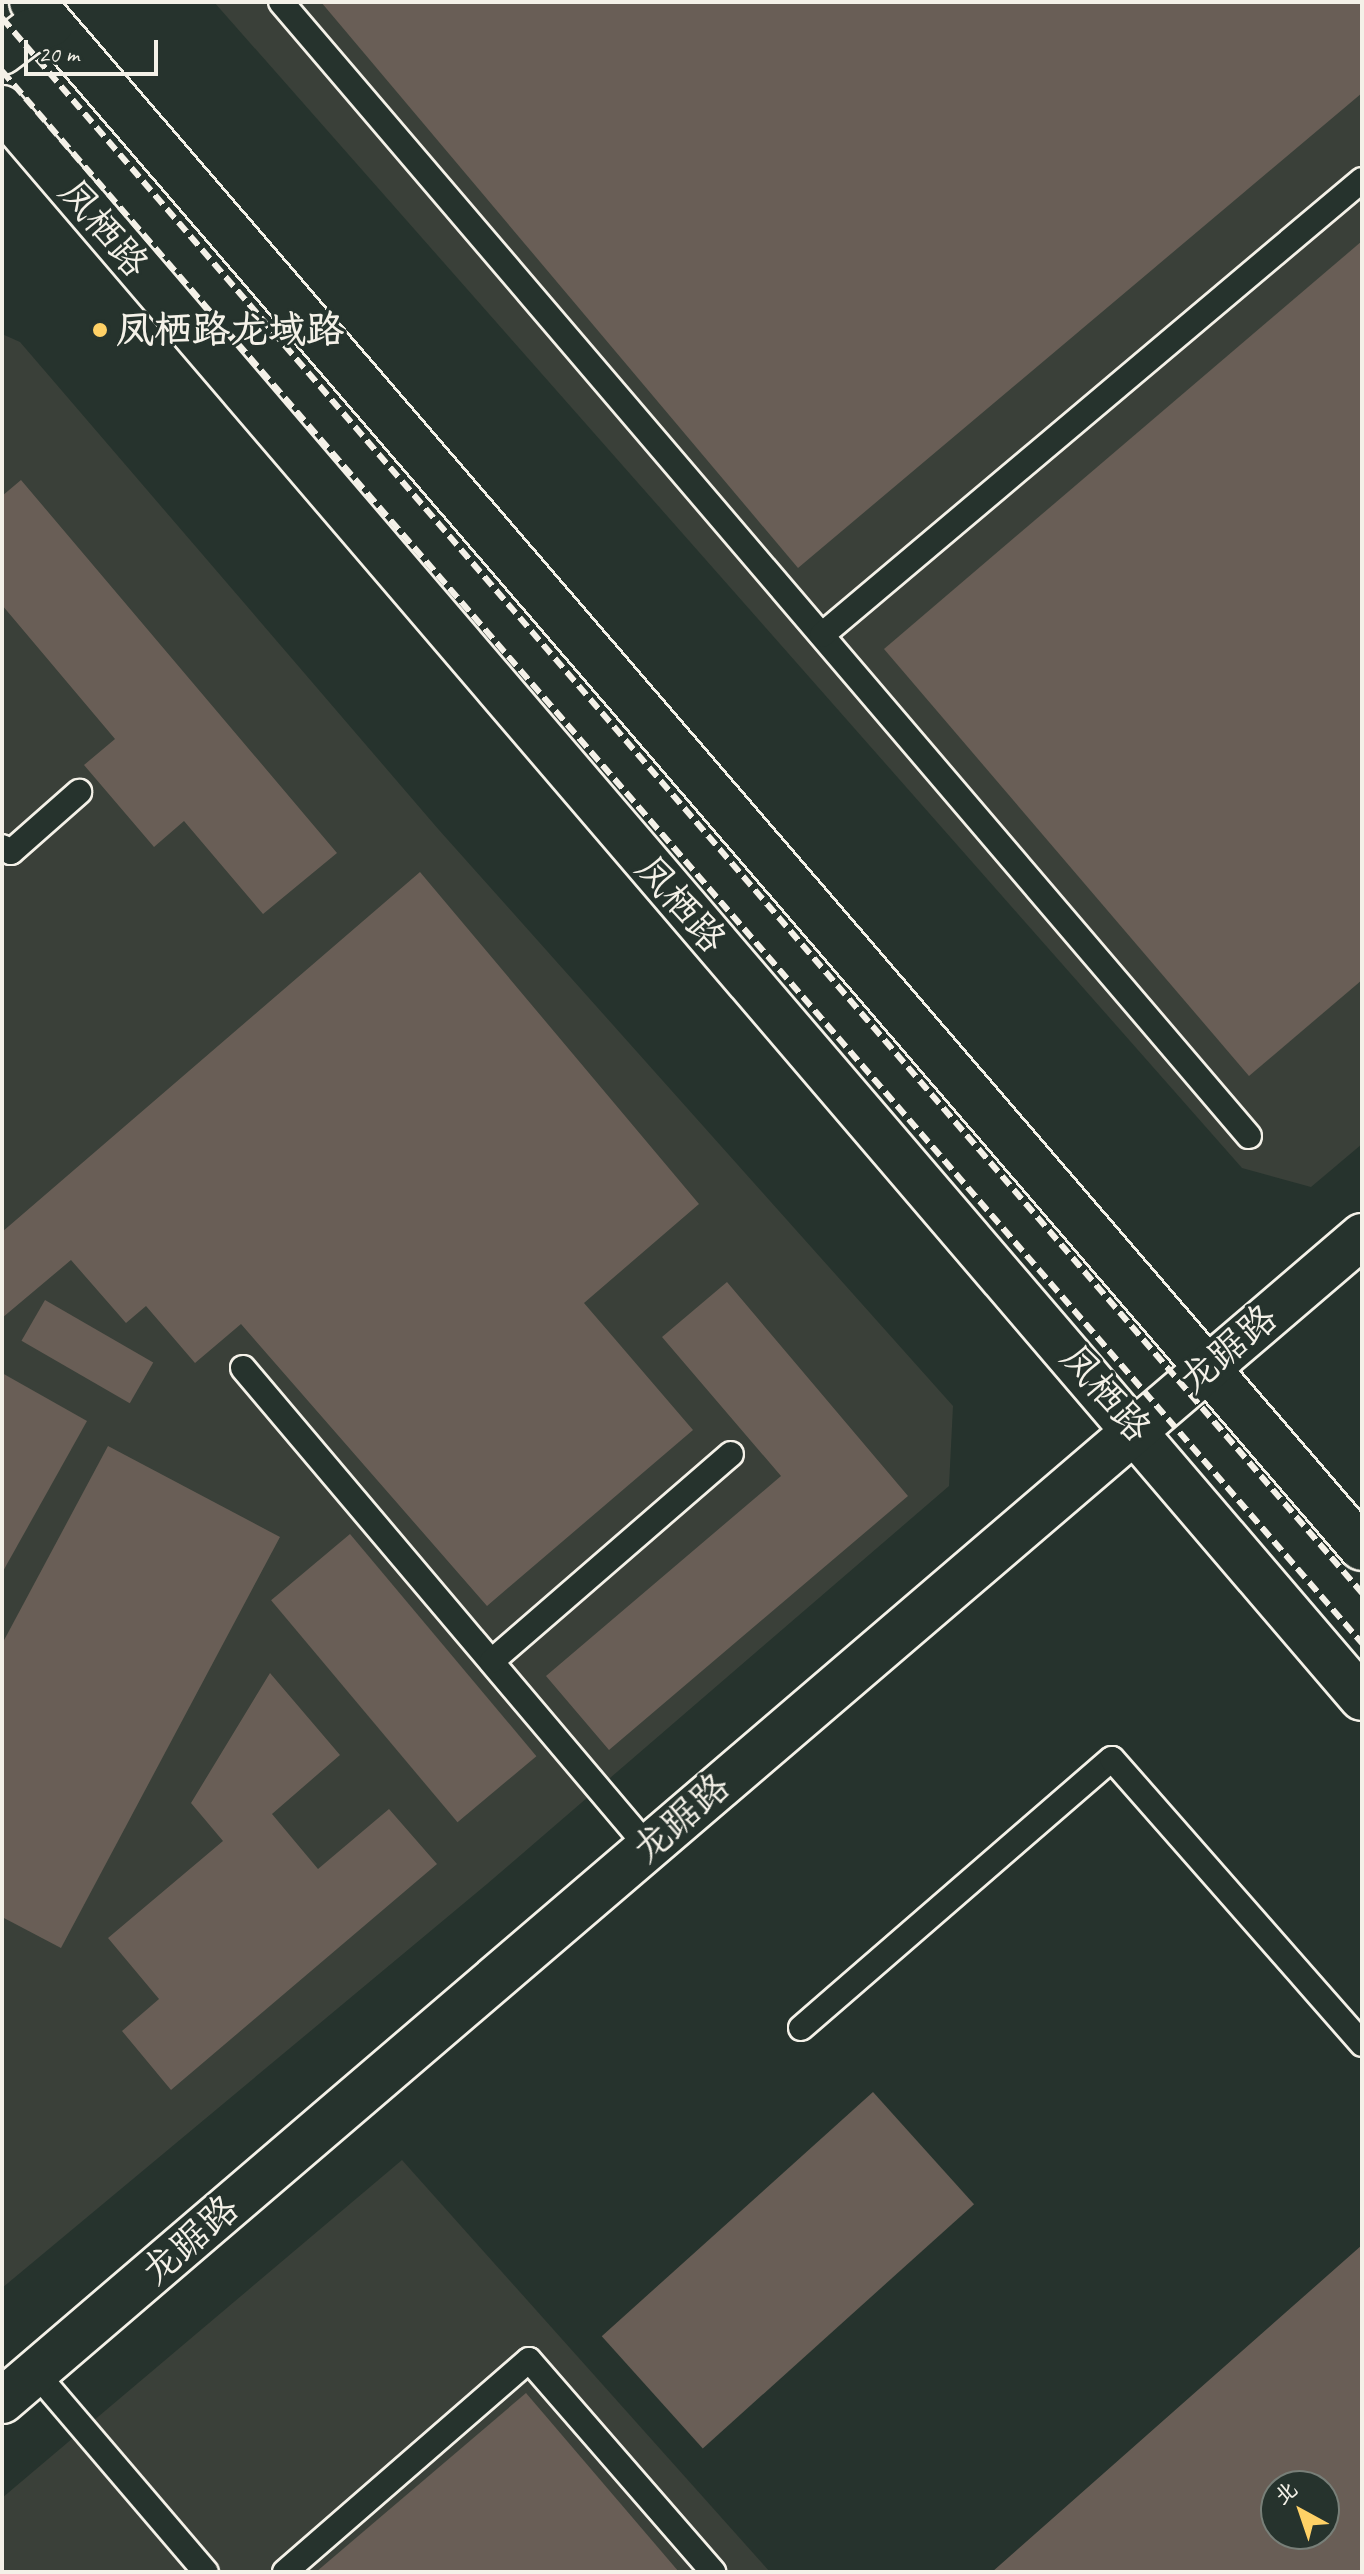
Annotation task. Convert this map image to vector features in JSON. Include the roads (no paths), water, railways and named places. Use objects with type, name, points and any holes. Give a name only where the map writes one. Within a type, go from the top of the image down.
[{"type":"main road","points":[[2,52],[29,32],[41,13],[1204,1369],[1362,1548]]},
{"type":"main road","name":"凤栖路","points":[[2,108],[577,784],[1136,1427],[1362,1698]]},
{"type":"main road","name":"龙踞路","points":[[2,2401],[1362,1236]]},
{"type":"lane","points":[[281,2],[1249,1136]]},
{"type":"lane","points":[[822,635],[1362,180]]},
{"type":"lane","points":[[2,847],[11,852],[79,792]]},
{"type":"lane","points":[[243,1368],[648,1847]]},
{"type":"lane","points":[[492,1661],[731,1454]]},
{"type":"lane","points":[[801,2028],[1112,1759],[1362,2044]]},
{"type":"lane","points":[[285,2572],[529,2360],[713,2572]]},
{"type":"lane","points":[[35,2372],[206,2572]]},
{"type":"railway","points":[[2,18],[1362,1593]]},
{"type":"railway","points":[[2,71],[1362,1643]]},
{"type":"place","name":"凤栖路龙域路","points":[[100,330]]}]
